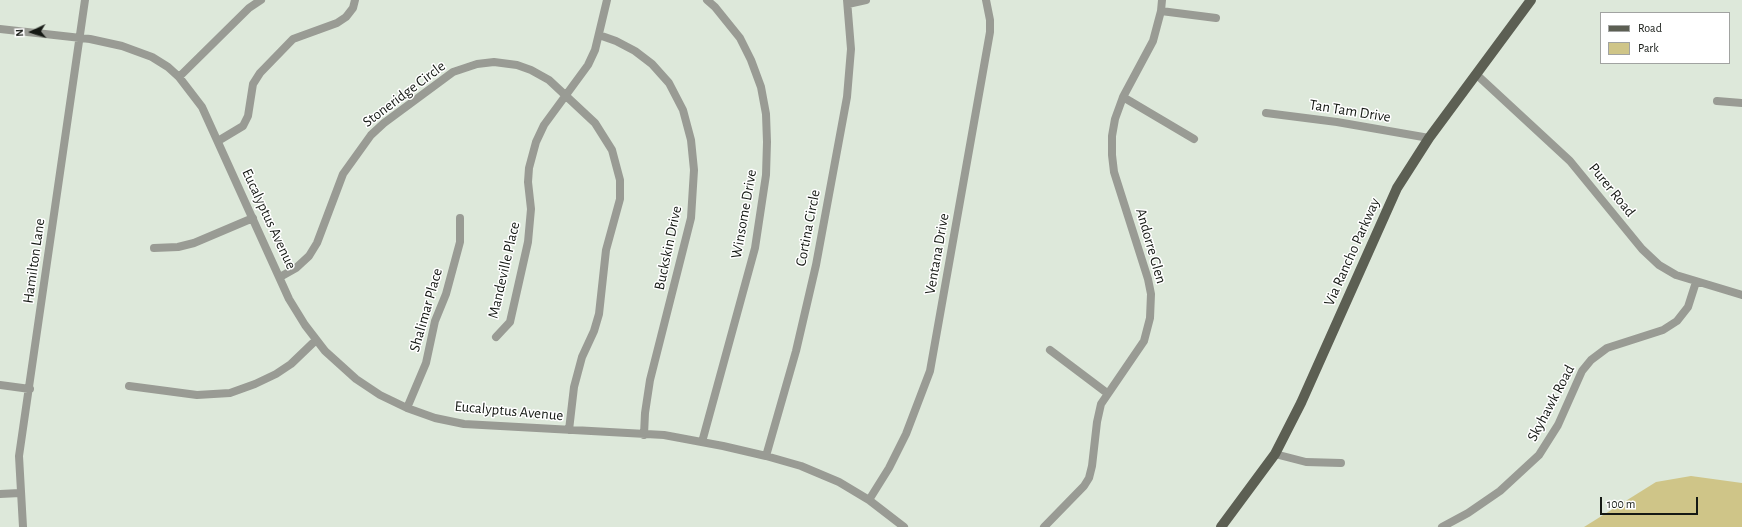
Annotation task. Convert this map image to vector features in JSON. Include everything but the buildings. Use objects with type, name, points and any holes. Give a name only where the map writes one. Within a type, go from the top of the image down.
[{"type":"main road","name":"Via Rancho Parkway","points":[[1221,527],[1275,454],[1301,403],[1397,188],[1428,138],[1477,75],[1531,0]]},
{"type":"street","name":"Hamilton Lane","points":[[23,527],[19,456],[85,0]]},
{"type":"street","points":[[179,77],[249,8],[261,0]]},
{"type":"street","points":[[218,141],[243,126],[248,116],[253,84],[260,73],[293,39],[337,23],[346,18],[353,8],[355,0]]},
{"type":"street","name":"Mandeville Place","points":[[496,337],[510,322],[528,242],[531,209],[528,182],[529,168],[536,142],[544,125],[588,65],[595,50],[607,0]]},
{"type":"street","name":"Winsome Drive","points":[[702,442],[755,248],[766,175],[767,142],[766,114],[761,86],[751,60],[740,38],[715,7],[707,0]]},
{"type":"street","points":[[847,2],[866,0]]},
{"type":"street","name":"Ventana Drive","points":[[869,500],[889,468],[906,434],[930,371],[990,32],[990,20],[986,0]]},
{"type":"street","name":"Andorre Glen","points":[[1044,527],[1084,486],[1089,478],[1101,404],[1108,392],[1133,360],[1144,341],[1150,318],[1151,294],[1148,279],[1114,172],[1112,155],[1115,119],[1123,97],[1153,41],[1161,11],[1162,0]]},
{"type":"street","name":"Cortina Circle","points":[[766,456],[796,351],[816,265],[847,97],[851,49],[847,2]]},
{"type":"street","points":[[1161,11],[1216,18]]},
{"type":"street","name":"Eucalyptus Avenue","points":[[0,29],[80,38],[122,46],[152,57],[168,66],[179,77],[202,107],[290,299],[316,340],[325,352],[356,379],[380,395],[407,408],[435,418],[464,424],[664,435],[766,456],[801,466],[839,482],[869,500],[904,527]]},
{"type":"street","name":"Buckskin Drive","points":[[598,35],[616,41],[635,51],[652,64],[669,83],[683,110],[691,140],[694,170],[691,218],[650,380],[644,435]]},
{"type":"street","name":"Stoneridge Circle","points":[[280,276],[296,268],[309,256],[317,243],[343,174],[371,135],[453,72],[494,62],[517,65],[531,70],[549,80],[595,123],[606,138],[612,150],[620,180],[620,199],[606,250],[599,314],[594,331],[582,357],[574,387],[569,430]]},
{"type":"street","name":"Purer Road","points":[[1477,75],[1570,161],[1642,249],[1659,265],[1676,275],[1742,295]]},
{"type":"street","points":[[1123,97],[1194,139]]},
{"type":"street","points":[[1717,101],[1742,102]]},
{"type":"street","name":"Tan Tam Drive","points":[[1266,113],[1337,122],[1428,138]]},
{"type":"street","points":[[154,248],[178,247],[194,244],[254,218]]},
{"type":"street","name":"Shalimar Place","points":[[407,408],[426,363],[435,321],[446,294],[460,242],[460,218]]},
{"type":"street","name":"Skyhawk Road","points":[[1442,527],[1468,513],[1500,491],[1539,454],[1558,425],[1582,371],[1591,360],[1607,348],[1663,330],[1677,321],[1688,307],[1696,282]]},
{"type":"street","points":[[129,386],[197,395],[230,393],[255,384],[276,374],[291,364],[316,340]]},
{"type":"street","points":[[1050,350],[1108,392]]},
{"type":"street","points":[[0,385],[30,388]]},
{"type":"street","points":[[1275,454],[1306,462],[1341,463]]},
{"type":"street","points":[[0,494],[20,493]]},
{"type":"green space","points":[[1691,476],[1742,483],[1742,527],[1584,527],[1656,482]]}]
